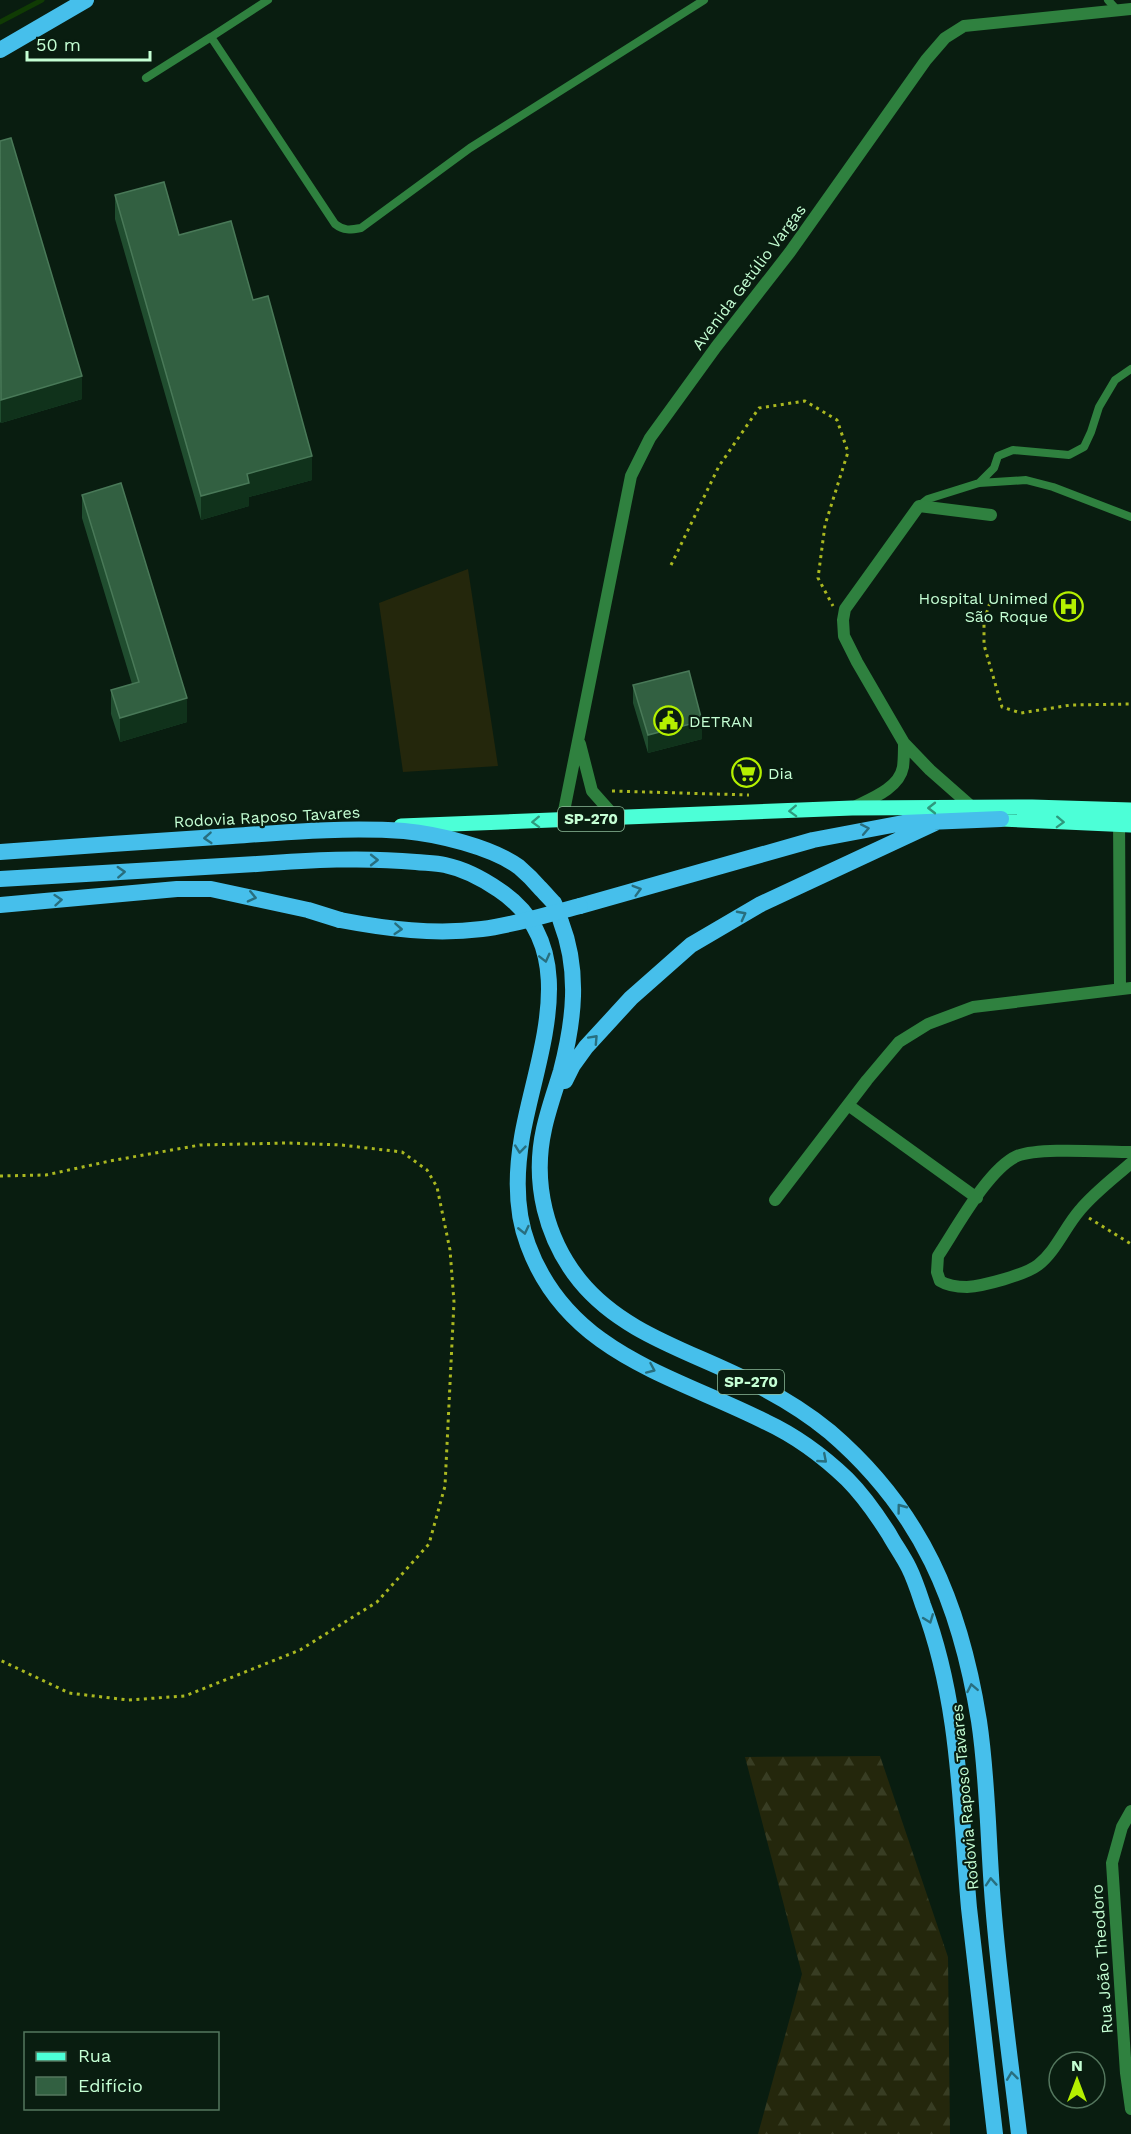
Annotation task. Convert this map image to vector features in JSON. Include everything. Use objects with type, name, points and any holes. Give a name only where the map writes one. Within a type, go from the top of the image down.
[{"type":"highway","points":[[0,50],[86,0]]},
{"type":"highway","points":[[0,905],[177,889],[211,889],[380,928],[432,932],[482,929],[580,906],[813,840],[894,824],[1001,819]]},
{"type":"highway","points":[[551,1105],[573,1065],[586,1047],[631,998],[691,945],[761,904],[937,822]]},
{"type":"highway","name":"Rodovia Raposo Tavares","points":[[0,852],[329,829],[408,832],[465,843],[515,864],[554,903],[568,941],[574,993],[569,1033],[539,1162],[546,1219],[557,1246],[577,1278],[600,1303],[629,1324],[680,1350],[753,1382],[820,1423],[855,1453],[884,1486],[910,1521],[932,1559],[967,1662],[980,1726],[993,1910],[1019,2134]]},
{"type":"highway","name":"Rodovia Raposo Tavares","points":[[0,879],[316,860],[391,860],[446,865],[476,875],[502,891],[524,910],[540,937],[548,969],[548,1000],[547,1028],[521,1140],[518,1173],[519,1208],[527,1243],[544,1280],[568,1312],[598,1339],[631,1361],[772,1424],[813,1450],[850,1482],[880,1520],[909,1568],[932,1629],[949,1694],[957,1752],[969,1909],[995,2134]]},
{"type":"main road","points":[[852,808],[1032,807],[1125,817]]},
{"type":"main road","name":"SP-270","points":[[329,829],[852,808]]},
{"type":"main road","points":[[1001,819],[1125,817]]},
{"type":"street","name":"Avenida Getúlio Vargas","points":[[562,821],[632,476],[650,438],[716,347],[790,252],[926,60],[945,38],[964,26],[1131,9]]},
{"type":"street","points":[[972,807],[930,770],[904,743],[857,662],[844,636],[843,626],[845,609],[919,506],[991,515]]},
{"type":"street","name":"Avenida Getúlio Vargas","points":[[579,740],[592,791],[616,818]]},
{"type":"street","points":[[852,808],[890,788],[897,780],[903,769],[904,743]]},
{"type":"street","points":[[775,1200],[899,1042],[928,1024],[973,1007],[1126,988],[1125,817]]},
{"type":"street","points":[[848,1105],[977,1198]]},
{"type":"street","points":[[1131,1152],[1035,1152],[1017,1156],[995,1171],[938,1256],[940,1281],[948,1285],[967,1287],[1027,1272],[1040,1264],[1056,1245],[1078,1211],[1131,1163]]},
{"type":"street","name":"Rua João Theodoro","points":[[1131,1811],[1122,1827],[1112,1863],[1126,2073],[1131,2109]]},
{"type":"lane","points":[[146,78],[268,0]]},
{"type":"lane","points":[[211,37],[335,224],[343,230],[350,230],[361,228],[470,148],[704,0]]},
{"type":"lane","points":[[1108,0],[1117,10]]},
{"type":"lane","points":[[980,483],[994,468],[998,456],[1013,450],[1069,455],[1084,447],[1104,398],[1115,381],[1131,369]]},
{"type":"lane","points":[[919,506],[928,500],[980,483],[1026,480],[1053,487],[1131,517]]},
{"type":"path","points":[[671,565],[719,466],[759,408],[805,402],[837,420],[848,452],[825,525],[818,578],[843,626]]},
{"type":"path","points":[[992,596],[984,621],[984,645],[1002,707],[1021,713],[1071,705],[1131,704]]},
{"type":"path","points":[[592,791],[754,795]]},
{"type":"path","points":[[0,1176],[46,1175],[200,1145],[287,1143],[341,1145],[402,1152],[427,1170],[437,1187],[450,1250],[453,1302],[446,1486],[429,1544],[376,1602],[300,1650],[185,1696],[128,1700],[69,1693],[0,1660]]},
{"type":"path","points":[[1078,1211],[1131,1244]]},
{"type":"green space","points":[[468,569],[498,766],[403,772],[379,603]]},
{"type":"green space","points":[[880,1756],[948,1957],[950,2134],[758,2134],[802,1974],[745,1757]]},
{"type":"building","points":[[11,138],[82,376],[1,400],[0,141]]},
{"type":"building","points":[[164,182],[179,235],[231,221],[253,300],[268,296],[312,456],[247,474],[249,483],[201,496],[115,195]]},
{"type":"building","points":[[121,483],[187,698],[120,718],[111,690],[139,682],[82,495]]},
{"type":"building","name":"DETRAN","points":[[689,671],[702,721],[648,735],[633,685]]},
{"type":"waterway","points":[[0,22],[42,0]]},
{"type":"place","name":"Hospital Unimed São Roque","points":[[1069,607]]},
{"type":"place","name":"DETRAN","points":[[668,721]]},
{"type":"place","name":"Dia","points":[[747,773]]}]
